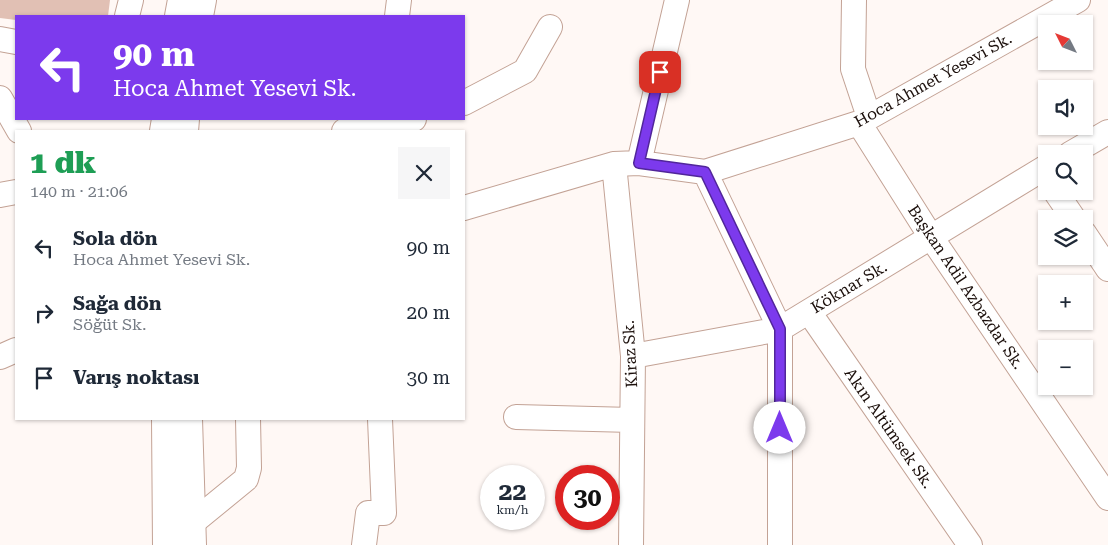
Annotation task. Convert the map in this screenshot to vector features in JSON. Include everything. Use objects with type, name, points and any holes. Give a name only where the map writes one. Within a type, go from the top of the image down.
[{"type":"main road","points":[[178,15],[182,0]]},
{"type":"main road","points":[[199,15],[202,0]]},
{"type":"main road","points":[[166,420],[168,545]]},
{"type":"main road","points":[[188,420],[191,534]]},
{"type":"street","points":[[127,15],[130,0]]},
{"type":"street","points":[[397,15],[399,0]]},
{"type":"street","points":[[639,163],[678,0]]},
{"type":"street","name":"Başkan Adil Azbazdar Sk.","points":[[854,0],[853,69],[864,120],[931,237],[1108,498]]},
{"type":"street","name":"Hoca Ahmet Yesevi Sk.","points":[[465,208],[614,164],[639,163],[705,172],[864,120],[1078,0]]},
{"type":"street","points":[[465,102],[525,71],[550,27]]},
{"type":"street","points":[[0,39],[15,42]]},
{"type":"street","points":[[0,98],[18,130]]},
{"type":"street","points":[[349,130],[405,120]]},
{"type":"street","points":[[1086,145],[1108,132]]},
{"type":"street","name":"Kiraz Sk.","points":[[614,164],[633,356],[631,545]]},
{"type":"street","points":[[705,172],[780,329],[780,545]]},
{"type":"street","name":"Köknar Sk.","points":[[633,356],[780,329],[931,237],[1038,175]]},
{"type":"street","points":[[0,195],[15,192]]},
{"type":"street","points":[[1093,246],[1108,269]]},
{"type":"street","name":"Akın Altümsek Sk.","points":[[809,312],[970,545]]},
{"type":"street","points":[[0,357],[15,350]]},
{"type":"street","points":[[516,418],[632,420]]},
{"type":"street","points":[[191,534],[246,479],[249,468],[248,420]]},
{"type":"street","points":[[364,545],[368,513],[384,513],[380,420]]},
{"type":"shaded area","points":[[0,0],[110,0],[108,15],[15,15],[15,20],[0,18]]},
{"type":"route","points":[[660,72],[639,163],[705,172],[780,329],[780,428]]}]
